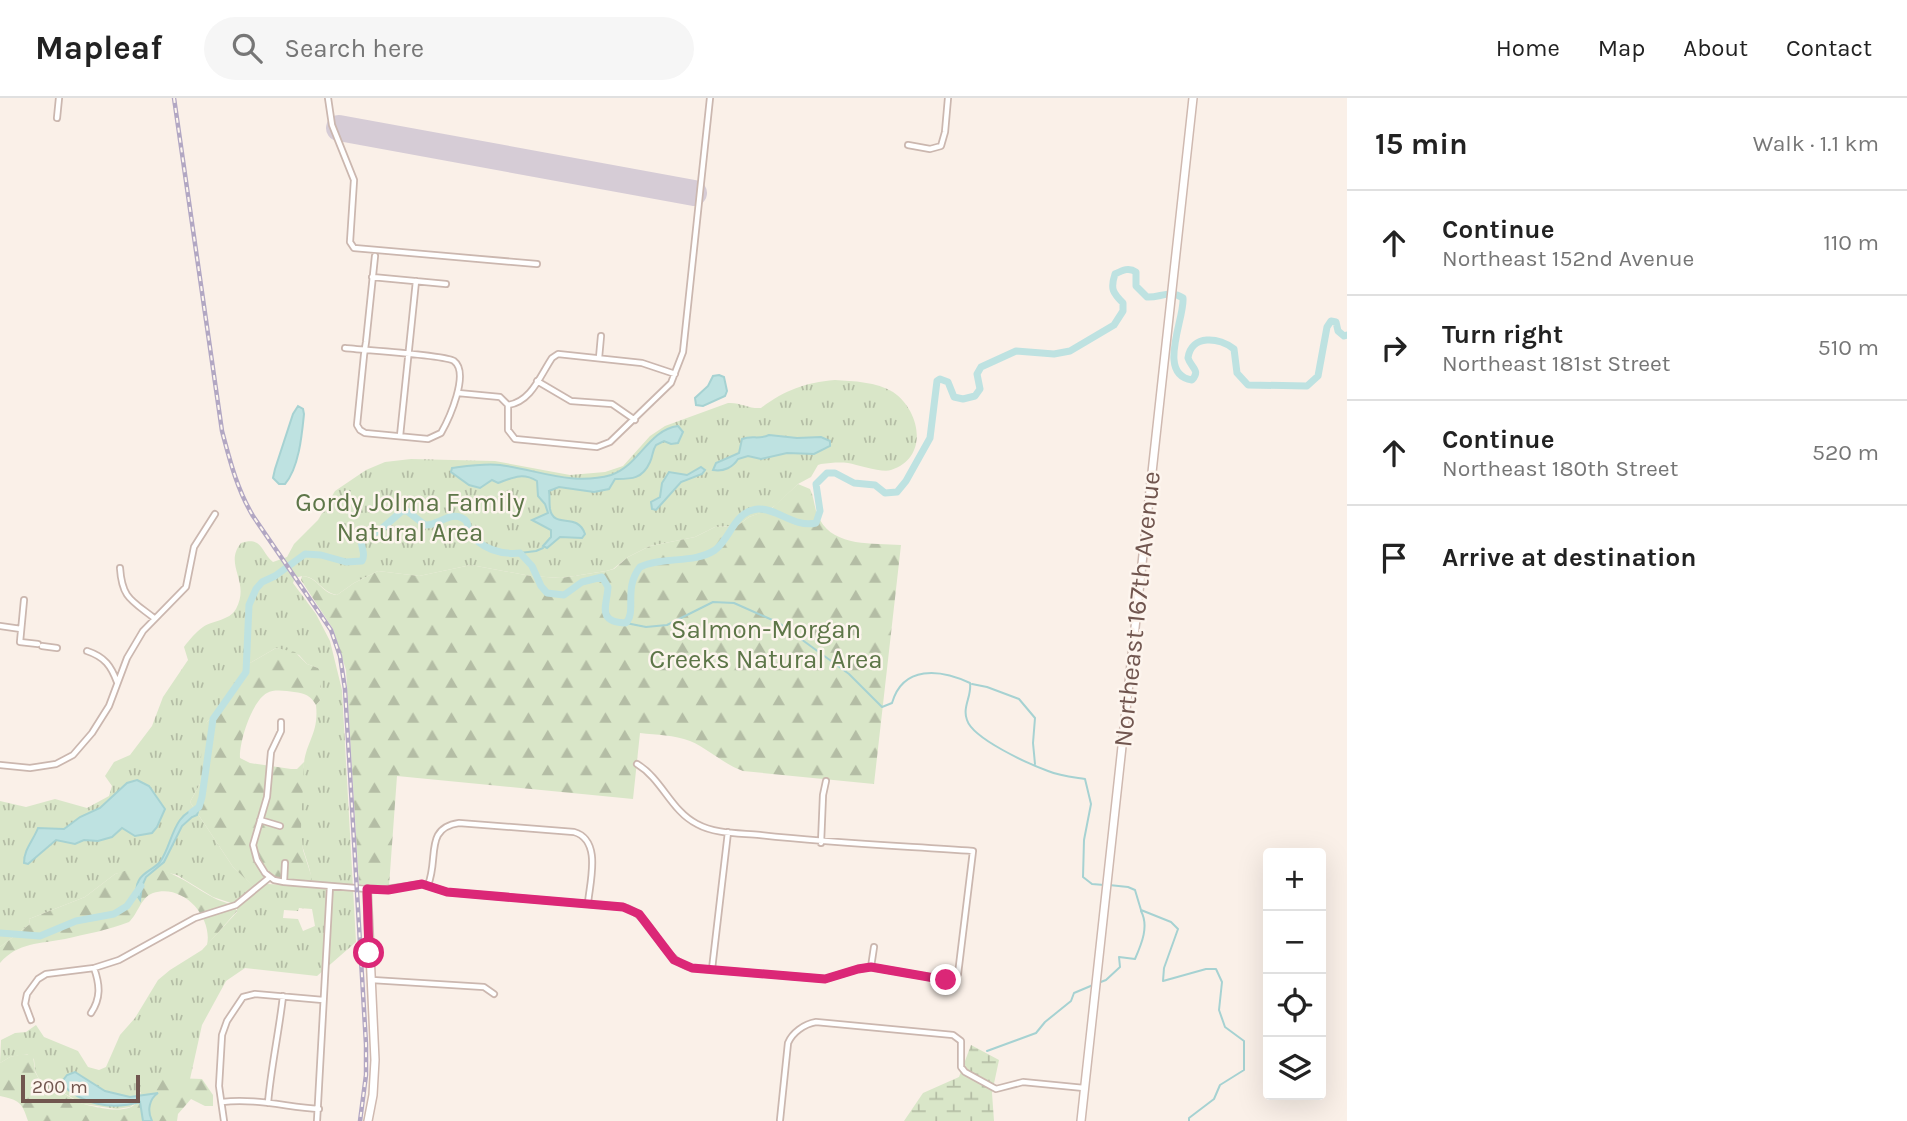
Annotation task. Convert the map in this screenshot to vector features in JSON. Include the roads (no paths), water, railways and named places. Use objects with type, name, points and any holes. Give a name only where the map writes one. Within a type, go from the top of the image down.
[{"type":"street","points":[[57,118],[59,98]]},
{"type":"street","points":[[328,98],[334,130],[355,180],[351,246],[357,250],[537,264]]},
{"type":"street","points":[[458,393],[500,397],[508,405],[508,430],[512,437],[601,447],[610,442],[671,383],[683,352],[710,98]]},
{"type":"street","points":[[908,145],[930,149],[941,146],[948,98]]},
{"type":"street","name":"Northeast 167th Avenue","points":[[1081,1121],[1193,98]]},
{"type":"street","points":[[345,348],[365,350],[408,354],[449,359],[456,362],[460,372],[458,393],[443,430],[436,437],[428,439],[365,433],[359,429],[365,350],[375,256]]},
{"type":"street","points":[[372,277],[446,284]]},
{"type":"street","points":[[400,436],[416,281]]},
{"type":"street","points":[[599,358],[601,336]]},
{"type":"street","points":[[508,405],[523,401],[555,355],[642,363],[675,374]]},
{"type":"street","points":[[537,381],[571,401],[612,404],[635,419]]},
{"type":"street","points":[[0,765],[38,767],[56,764],[73,755],[92,733],[109,706],[127,658],[154,618],[174,602],[186,587],[194,547],[215,514]]},
{"type":"street","points":[[120,568],[121,586],[129,598],[154,618]]},
{"type":"street","points":[[24,600],[20,642],[57,648]]},
{"type":"street","points":[[0,626],[21,629]]},
{"type":"street","points":[[87,651],[110,664],[118,683]]},
{"type":"street","points":[[281,722],[281,731],[271,752],[267,797],[254,840],[259,865],[270,877],[284,882],[367,889],[388,890],[414,884],[447,892],[617,906],[634,910],[669,956],[692,968],[760,970],[825,979],[871,967],[946,980],[958,974],[973,851],[821,842],[706,828],[689,819],[653,776],[637,764]]},
{"type":"street","points":[[821,842],[823,795],[827,780]]},
{"type":"street","points":[[260,820],[280,826]]},
{"type":"street","points":[[428,886],[434,869],[435,840],[439,832],[449,824],[574,832],[581,834],[591,846],[588,903]]},
{"type":"street","points":[[712,969],[728,832]]},
{"type":"street","points":[[878,844],[878,850]]},
{"type":"street","points":[[284,882],[285,863]]},
{"type":"street","points":[[31,1020],[25,1004],[27,994],[38,979],[55,972],[94,968],[119,960],[195,918],[236,905],[270,877]]},
{"type":"street","points":[[317,1121],[330,886]]},
{"type":"street","points":[[367,889],[375,1069],[368,1121]]},
{"type":"street","points":[[871,967],[873,947]]},
{"type":"street","points":[[91,1013],[100,993],[94,968]]},
{"type":"street","points":[[371,980],[484,987],[494,994]]},
{"type":"street","points":[[224,1121],[219,1086],[222,1035],[227,1021],[243,997],[255,994],[323,1000]]},
{"type":"street","points":[[268,1103],[271,1065],[283,996]]},
{"type":"street","points":[[780,1120],[790,1038],[807,1023],[816,1022],[953,1035],[961,1041],[961,1067],[991,1087],[1001,1089],[1023,1083],[1085,1088]]},
{"type":"street","points":[[222,1102],[268,1103],[319,1109]]},
{"type":"water","points":[[713,376],[724,377],[727,391],[725,396],[703,406],[696,405],[695,398],[708,386]]},
{"type":"water","points":[[298,406],[303,409],[304,414],[299,450],[290,477],[285,484],[279,484],[273,478],[275,469]]},
{"type":"water","points":[[678,426],[683,432],[678,443],[664,441],[656,445],[647,468],[639,475],[615,479],[609,489],[594,492],[559,487],[549,491],[552,515],[556,519],[577,523],[585,534],[582,538],[560,537],[547,548],[543,546],[551,537],[551,530],[532,520],[548,513],[538,496],[537,481],[527,477],[498,483],[492,480],[480,488],[469,485],[451,472],[452,468],[494,464],[569,478],[597,478],[621,470],[659,434]]},
{"type":"water","points":[[769,435],[821,437],[830,441],[830,446],[814,454],[787,453],[761,459],[748,456],[738,459],[728,468],[713,470],[716,463],[739,453],[742,439]]},
{"type":"water","points":[[701,467],[705,470],[702,474],[681,482],[656,510],[652,509],[651,502],[660,497],[662,483],[669,472],[687,475]]},
{"type":"water","points":[[137,780],[149,786],[165,809],[152,833],[135,836],[122,828],[112,837],[98,841],[84,840],[75,844],[56,840],[28,864],[24,863],[27,849],[38,828],[64,829],[80,817],[100,808],[127,783]]},
{"type":"water","points":[[199,808],[197,815],[182,826],[164,862],[146,877],[140,900],[136,890],[139,880],[160,862],[183,816]]},
{"type":"water","points":[[75,1072],[105,1091],[130,1097],[158,1093],[150,1105],[152,1121],[143,1121],[140,1102],[108,1105],[87,1101],[78,1096],[61,1083],[67,1075]]},
{"type":"waterway","points":[[192,812],[199,807],[202,797],[213,719],[246,672],[249,605],[256,589],[262,582],[305,554],[346,562],[362,561],[362,538],[379,531],[402,511],[407,511],[425,525],[453,516],[464,519],[474,538],[485,547],[499,552],[520,553],[532,566],[547,593],[564,595],[582,582],[602,577],[608,587],[605,606],[607,616],[610,620],[626,623],[630,612],[632,583],[640,567],[698,557],[715,550],[738,520],[750,511],[772,511],[800,523],[816,523],[820,511],[816,484],[827,473],[835,473],[854,483],[875,485],[885,493],[897,492],[930,438],[937,381],[940,379],[948,382],[954,397],[963,399],[975,396],[980,389],[977,374],[981,367],[1016,351],[1054,354],[1070,351],[1114,325],[1123,311],[1123,303],[1113,287],[1115,274],[1121,271],[1128,269],[1136,272],[1136,286],[1147,297],[1169,294],[1183,298],[1174,357],[1181,376],[1192,380],[1196,374],[1188,358],[1190,350],[1200,341],[1214,340],[1234,349],[1237,373],[1248,385],[1307,386],[1318,376],[1327,327],[1331,321],[1336,322],[1338,331],[1344,336],[1347,335]]},
{"type":"waterway","points":[[520,553],[543,548]]},
{"type":"waterway","points":[[626,623],[646,627],[667,625],[713,602],[734,603],[779,623],[849,674],[882,707],[892,703],[897,691],[914,676],[935,673],[970,683],[966,715],[971,727],[980,735],[990,743],[1039,768],[1085,779],[1091,804],[1084,840],[1083,877],[1092,884],[1104,885]]},
{"type":"waterway","points":[[972,684],[1019,699],[1035,718],[1035,764]]},
{"type":"waterway","points":[[1109,885],[1135,890],[1141,910],[1171,922],[1178,929],[1164,968],[1163,981],[1206,969],[1216,969],[1222,982],[1219,1010],[1225,1027],[1244,1041],[1244,1070],[1220,1085],[1214,1099],[1189,1118],[1189,1121]]},
{"type":"waterway","points":[[0,933],[40,936],[76,921],[114,914],[127,906],[141,886]]},
{"type":"waterway","points":[[1098,983],[1106,980],[1120,967],[1119,957],[1135,959],[1144,929],[1141,911]]},
{"type":"waterway","points":[[987,1051],[1036,1033],[1071,1001],[1074,993],[1093,985]]},
{"type":"railway","points":[[174,98],[222,431],[231,464],[253,516],[331,630],[340,656],[345,689],[366,1044],[366,1075],[360,1121]]},
{"type":"park label","name":"Gordy Jolma Family Natural Area","points":[[410,517]]},
{"type":"park label","name":"Salmon-Morgan Creeks Natural Area","points":[[766,644]]}]
